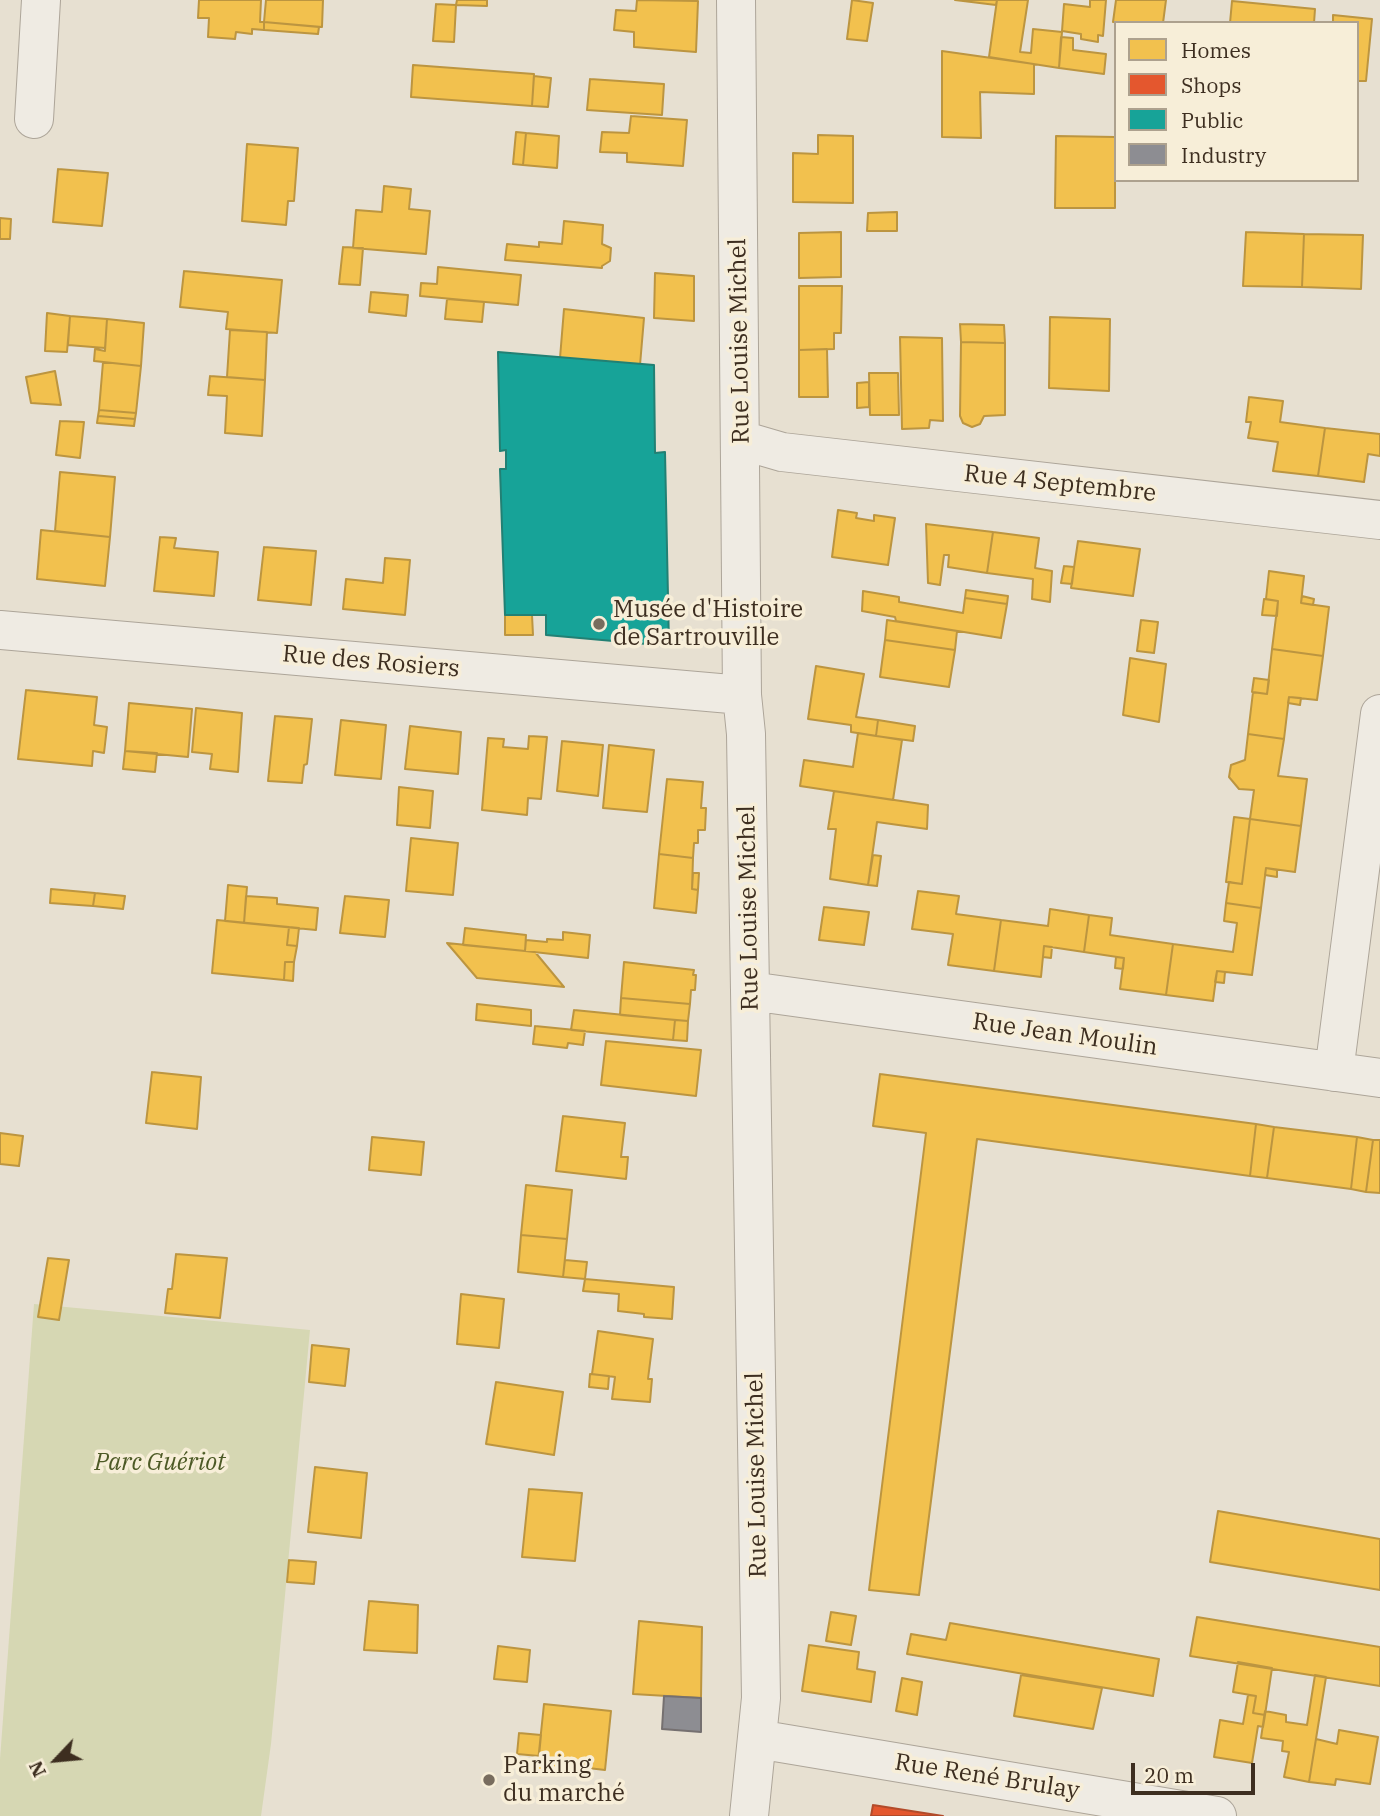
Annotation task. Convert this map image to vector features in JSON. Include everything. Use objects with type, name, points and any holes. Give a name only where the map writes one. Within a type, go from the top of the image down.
[{"type":"street","points":[[34,119],[41,0]]},
{"type":"street","name":"Rue Louise Michel","points":[[736,0],[742,695],[746,734],[761,1698],[748,1816]]},
{"type":"street","name":"Rue 4 Septembre","points":[[741,440],[782,452],[1380,520]]},
{"type":"street","name":"Rue des Rosiers","points":[[0,629],[742,695]]},
{"type":"street","points":[[1334,1072],[1380,714]]},
{"type":"street","name":"Rue Jean Moulin","points":[[750,991],[1380,1078]]},
{"type":"street","name":"Rue René Brulay","points":[[757,1739],[1217,1816]]},
{"type":"green space","name":"Parc Guériot","points":[[34,1304],[310,1330],[271,1744],[261,1816],[0,1816],[0,1759]]},
{"type":"building: Homes","points":[[199,0],[261,0],[260,22],[264,22],[264,30],[252,29],[252,34],[236,32],[235,39],[208,37],[209,18],[198,18]]},
{"type":"building: Homes","points":[[266,0],[323,0],[322,27],[264,22]]},
{"type":"building: Homes","points":[[457,0],[487,0],[487,6],[456,5]]},
{"type":"building: Homes","points":[[637,0],[698,1],[696,52],[634,47],[634,32],[614,30],[616,10],[636,11]]},
{"type":"building: Homes","points":[[852,0],[873,3],[867,41],[847,39]]},
{"type":"building: Homes","points":[[955,0],[997,0],[996,5]]},
{"type":"building: Homes","points":[[997,0],[1028,0],[1020,52],[1031,53],[1033,29],[1062,32],[1059,68],[989,57]]},
{"type":"building: Homes","points":[[1090,0],[1106,0],[1103,36],[1098,35],[1098,42],[1081,39],[1081,34],[1062,31],[1064,4],[1090,7]]},
{"type":"building: Homes","points":[[1116,0],[1166,0],[1163,21],[1113,22]]},
{"type":"building: Homes","points":[[1232,1],[1315,9],[1314,21],[1230,21]]},
{"type":"building: Homes","points":[[436,4],[456,5],[454,42],[433,41]]},
{"type":"building: Homes","points":[[1333,15],[1372,19],[1366,81],[1359,81],[1359,21],[1333,21]]},
{"type":"building: Homes","points":[[264,22],[319,27],[318,34],[264,30]]},
{"type":"building: Homes","points":[[1061,37],[1073,38],[1073,50],[1106,54],[1104,74],[1059,68]]},
{"type":"building: Homes","points":[[942,51],[1034,64],[1034,94],[980,92],[981,138],[942,137]]},
{"type":"building: Homes","points":[[413,65],[534,74],[532,106],[411,97]]},
{"type":"building: Homes","points":[[534,76],[551,78],[548,107],[532,106]]},
{"type":"building: Homes","points":[[590,79],[664,84],[662,115],[587,110]]},
{"type":"building: Homes","points":[[631,116],[687,120],[683,166],[627,162],[627,153],[600,152],[602,132],[629,133]]},
{"type":"building: Homes","points":[[516,132],[526,133],[523,165],[513,164]]},
{"type":"building: Homes","points":[[526,133],[559,136],[557,168],[523,165]]},
{"type":"building: Homes","points":[[818,135],[853,136],[853,203],[793,202],[793,153],[818,154]]},
{"type":"building: Homes","points":[[1056,136],[1114,137],[1115,208],[1055,208]]},
{"type":"building: Homes","points":[[247,144],[298,148],[294,201],[288,201],[286,225],[242,221]]},
{"type":"building: Homes","points":[[58,169],[108,173],[102,226],[53,222]]},
{"type":"building: Homes","points":[[384,186],[411,189],[409,209],[430,211],[426,254],[353,248],[356,210],[382,212]]},
{"type":"building: Homes","points":[[897,212],[897,231],[867,231],[868,213]]},
{"type":"building: Homes","points":[[0,218],[11,219],[10,239],[0,239]]},
{"type":"building: Homes","points":[[564,221],[603,225],[602,244],[611,248],[610,261],[602,268],[505,260],[507,244],[539,247],[539,242],[562,244]]},
{"type":"building: Homes","points":[[841,232],[841,277],[799,278],[799,233]]},
{"type":"building: Homes","points":[[1246,232],[1304,234],[1302,287],[1243,286]]},
{"type":"building: Homes","points":[[1304,234],[1363,235],[1361,289],[1302,287]]},
{"type":"building: Homes","points":[[343,247],[363,248],[360,285],[339,284]]},
{"type":"building: Homes","points":[[438,267],[521,275],[518,305],[420,296],[421,283],[437,284]]},
{"type":"building: Homes","points":[[184,271],[282,280],[277,333],[226,329],[228,312],[180,307]]},
{"type":"building: Homes","points":[[655,273],[694,276],[694,321],[654,318]]},
{"type":"building: Homes","points":[[799,286],[842,286],[841,333],[834,333],[834,349],[799,350]]},
{"type":"building: Homes","points":[[371,292],[408,295],[406,316],[369,312]]},
{"type":"building: Homes","points":[[447,299],[484,302],[482,322],[445,319]]},
{"type":"building: Homes","points":[[564,309],[644,318],[640,365],[560,358]]},
{"type":"building: Homes","points":[[47,313],[70,316],[67,352],[45,351]]},
{"type":"building: Homes","points":[[70,316],[107,319],[105,348],[68,345]]},
{"type":"building: Homes","points":[[1050,317],[1110,319],[1109,391],[1049,388]]},
{"type":"building: Homes","points":[[107,319],[144,323],[141,366],[94,361],[95,349],[105,351]]},
{"type":"building: Homes","points":[[960,324],[1004,325],[1005,343],[961,342]]},
{"type":"building: Homes","points":[[230,330],[267,332],[265,380],[227,377]]},
{"type":"building: Homes","points":[[900,337],[942,338],[943,421],[930,420],[929,428],[902,429]]},
{"type":"building: Homes","points":[[961,342],[1005,343],[1005,415],[984,416],[980,424],[972,427],[963,423],[960,416]]},
{"type":"building: Homes","points":[[827,349],[828,397],[799,397],[799,350]]},
{"type":"building: Homes","points":[[103,362],[141,366],[136,413],[99,410]]},
{"type":"building: Homes","points":[[55,371],[61,405],[31,403],[26,377]]},
{"type":"building: Homes","points":[[869,373],[898,373],[899,415],[870,415]]},
{"type":"building: Homes","points":[[210,376],[265,380],[262,436],[225,433],[227,396],[208,395]]},
{"type":"building: Homes","points":[[869,382],[869,407],[857,408],[857,383]]},
{"type":"building: Homes","points":[[1249,397],[1283,401],[1280,422],[1325,428],[1318,476],[1273,471],[1278,442],[1248,438],[1251,422],[1246,422]]},
{"type":"building: Homes","points":[[99,410],[136,413],[135,419],[98,416]]},
{"type":"building: Homes","points":[[98,416],[135,419],[134,426],[97,423]]},
{"type":"building: Homes","points":[[60,421],[84,422],[80,458],[56,455]]},
{"type":"building: Homes","points":[[1325,428],[1380,434],[1380,456],[1368,454],[1364,482],[1318,476]]},
{"type":"building: Homes","points":[[60,472],[115,477],[110,537],[55,531]]},
{"type":"building: Homes","points":[[838,510],[857,513],[856,518],[874,521],[874,515],[895,518],[888,565],[832,557]]},
{"type":"building: Homes","points":[[926,524],[993,532],[987,573],[948,567],[949,555],[944,555],[940,585],[928,583]]},
{"type":"building: Homes","points":[[41,530],[110,537],[105,586],[37,579]]},
{"type":"building: Homes","points":[[993,532],[1039,538],[1035,568],[1052,571],[1050,602],[1032,599],[1033,579],[987,573]]},
{"type":"building: Homes","points":[[160,537],[176,538],[174,548],[218,552],[214,596],[154,591]]},
{"type":"building: Homes","points":[[1078,541],[1140,549],[1133,596],[1071,588]]},
{"type":"building: Homes","points":[[264,547],[316,551],[311,605],[258,600]]},
{"type":"building: Homes","points":[[385,558],[410,560],[405,615],[343,609],[346,579],[383,583]]},
{"type":"building: Homes","points":[[1064,566],[1074,567],[1072,584],[1061,583]]},
{"type":"building: Homes","points":[[1269,571],[1304,576],[1301,603],[1329,607],[1323,656],[1272,649],[1278,601],[1266,599]]},
{"type":"building: Homes","points":[[966,590],[1008,596],[1007,604],[965,598]]},
{"type":"building: Homes","points":[[863,591],[899,597],[899,602],[963,613],[965,598],[1007,604],[1001,638],[896,621],[895,617],[862,611]]},
{"type":"building: Homes","points":[[1302,596],[1314,599],[1313,605],[1301,603]]},
{"type":"building: Homes","points":[[1264,599],[1278,601],[1277,616],[1262,615]]},
{"type":"building: Homes","points":[[505,615],[532,615],[533,635],[505,635]]},
{"type":"building: Homes","points":[[887,620],[957,631],[955,650],[885,640]]},
{"type":"building: Homes","points":[[1141,620],[1158,622],[1154,653],[1137,651]]},
{"type":"building: Homes","points":[[885,640],[955,650],[949,687],[880,677]]},
{"type":"building: Homes","points":[[1272,649],[1323,656],[1317,700],[1289,697],[1284,739],[1248,734],[1253,692],[1267,694]]},
{"type":"building: Homes","points":[[1130,658],[1166,664],[1159,722],[1123,715]]},
{"type":"building: Homes","points":[[816,666],[864,674],[856,717],[878,720],[876,736],[851,732],[851,725],[808,719]]},
{"type":"building: Homes","points":[[1254,678],[1269,680],[1267,694],[1252,692]]},
{"type":"building: Homes","points":[[26,690],[97,697],[94,725],[107,727],[104,753],[93,751],[92,766],[18,759]]},
{"type":"building: Homes","points":[[1289,697],[1301,698],[1300,705],[1288,703]]},
{"type":"building: Homes","points":[[129,703],[192,709],[188,757],[125,751]]},
{"type":"building: Homes","points":[[196,708],[242,713],[238,772],[210,769],[212,754],[192,752]]},
{"type":"building: Homes","points":[[275,716],[312,719],[302,783],[268,781]]},
{"type":"building: Homes","points":[[341,720],[386,725],[381,779],[335,775]]},
{"type":"building: Homes","points":[[878,720],[915,726],[913,741],[876,736]]},
{"type":"building: Homes","points":[[410,726],[461,732],[458,774],[405,769]]},
{"type":"building: Homes","points":[[858,733],[902,740],[893,800],[800,786],[804,760],[853,767]]},
{"type":"building: Homes","points":[[1248,734],[1284,739],[1278,776],[1307,779],[1301,826],[1250,819],[1254,790],[1239,789],[1229,777],[1231,765],[1245,760]]},
{"type":"building: Homes","points":[[529,736],[547,737],[541,799],[528,798],[527,815],[482,810],[488,738],[504,739],[503,747],[528,749]]},
{"type":"building: Homes","points":[[562,741],[603,745],[598,796],[557,791]]},
{"type":"building: Homes","points":[[609,745],[654,750],[647,812],[603,808]]},
{"type":"building: Homes","points":[[125,751],[157,753],[155,772],[123,769]]},
{"type":"building: Homes","points":[[667,779],[703,782],[701,808],[706,808],[705,830],[698,830],[698,843],[694,843],[693,858],[659,854]]},
{"type":"building: Homes","points":[[399,787],[433,791],[430,828],[397,825]]},
{"type":"building: Homes","points":[[834,791],[928,805],[927,829],[877,822],[868,885],[830,879],[836,829],[828,829]]},
{"type":"building: Homes","points":[[1234,817],[1250,819],[1242,884],[1226,882]]},
{"type":"building: Homes","points":[[1250,819],[1301,826],[1295,872],[1266,868],[1261,908],[1226,903],[1229,882],[1242,884]]},
{"type":"building: Homes","points":[[411,838],[458,843],[453,895],[406,891]]},
{"type":"building: Homes","points":[[659,854],[693,858],[692,889],[698,890],[696,913],[654,908]]},
{"type":"building: Homes","points":[[873,855],[881,856],[877,886],[868,885]]},
{"type":"building: Homes","points":[[1266,868],[1277,870],[1277,877],[1265,875]]},
{"type":"building: Homes","points":[[693,873],[699,873],[698,890],[692,889]]},
{"type":"building: Homes","points":[[228,885],[247,887],[244,923],[225,921]]},
{"type":"building: Homes","points":[[51,889],[95,893],[93,906],[50,903]]},
{"type":"building: Homes","points":[[918,891],[959,896],[956,914],[1001,920],[994,971],[948,965],[953,934],[912,929]]},
{"type":"building: Homes","points":[[95,893],[125,896],[123,909],[93,906]]},
{"type":"building: Homes","points":[[246,896],[277,898],[277,904],[318,908],[316,930],[244,923]]},
{"type":"building: Homes","points":[[345,896],[389,900],[385,937],[340,933]]},
{"type":"building: Homes","points":[[1226,903],[1261,908],[1252,975],[1217,971],[1213,1001],[1166,995],[1173,944],[1233,952],[1237,923],[1224,921]]},
{"type":"building: Homes","points":[[824,907],[869,912],[864,945],[819,940]]},
{"type":"building: Homes","points":[[1050,909],[1089,915],[1084,952],[1044,946],[1041,977],[994,971],[1001,920],[1048,926]]},
{"type":"building: Homes","points":[[1089,915],[1112,918],[1110,935],[1173,944],[1166,995],[1120,989],[1124,958],[1084,952]]},
{"type":"building: Homes","points":[[217,920],[289,927],[287,945],[297,946],[294,962],[285,962],[284,980],[212,973]]},
{"type":"building: Homes","points":[[289,927],[299,928],[297,946],[287,945]]},
{"type":"building: Homes","points":[[465,928],[526,935],[525,951],[463,945]]},
{"type":"building: Homes","points":[[563,932],[590,935],[588,958],[525,951],[526,940],[563,940]]},
{"type":"building: Homes","points":[[447,943],[535,952],[564,987],[477,978]]},
{"type":"building: Homes","points":[[1044,946],[1052,947],[1051,958],[1043,957]]},
{"type":"building: Homes","points":[[1116,957],[1124,958],[1123,969],[1115,968]]},
{"type":"building: Homes","points":[[285,962],[294,962],[293,981],[284,980]]},
{"type":"building: Homes","points":[[624,962],[694,970],[695,990],[691,990],[690,1004],[621,998]]},
{"type":"building: Homes","points":[[1217,971],[1225,972],[1224,983],[1215,982]]},
{"type":"building: Homes","points":[[621,998],[690,1004],[688,1021],[620,1015]]},
{"type":"building: Homes","points":[[477,1004],[531,1010],[531,1026],[476,1020]]},
{"type":"building: Homes","points":[[574,1010],[675,1020],[673,1040],[571,1030]]},
{"type":"building: Homes","points":[[675,1020],[688,1021],[687,1041],[673,1040]]},
{"type":"building: Homes","points":[[535,1026],[585,1031],[583,1045],[568,1043],[567,1048],[533,1044]]},
{"type":"building: Homes","points":[[606,1041],[701,1050],[696,1096],[601,1085]]},
{"type":"building: Homes","points":[[152,1072],[201,1077],[197,1129],[146,1123]]},
{"type":"building: Homes","points":[[880,1074],[1256,1124],[1250,1176],[977,1139],[919,1595],[869,1590],[926,1133],[873,1126]]},
{"type":"building: Homes","points":[[563,1116],[625,1123],[621,1157],[628,1157],[626,1179],[556,1171]]},
{"type":"building: Homes","points":[[1256,1124],[1274,1127],[1267,1178],[1250,1176]]},
{"type":"building: Homes","points":[[1274,1127],[1357,1137],[1351,1189],[1267,1178]]},
{"type":"building: Homes","points":[[0,1133],[23,1136],[19,1166],[0,1164]]},
{"type":"building: Homes","points":[[372,1137],[424,1142],[421,1175],[369,1170]]},
{"type":"building: Homes","points":[[1357,1137],[1373,1140],[1366,1192],[1351,1189]]},
{"type":"building: Homes","points":[[1373,1140],[1380,1140],[1380,1193],[1366,1192]]},
{"type":"building: Homes","points":[[526,1185],[572,1190],[567,1239],[521,1235]]},
{"type":"building: Homes","points":[[521,1235],[567,1239],[563,1277],[518,1272]]},
{"type":"building: Homes","points":[[176,1254],[227,1258],[220,1318],[165,1313],[168,1289],[172,1289]]},
{"type":"building: Homes","points":[[48,1258],[69,1260],[59,1320],[38,1317]]},
{"type":"building: Homes","points":[[565,1260],[587,1262],[585,1279],[563,1277]]},
{"type":"building: Homes","points":[[585,1279],[674,1287],[672,1319],[644,1317],[644,1314],[618,1311],[619,1294],[583,1291]]},
{"type":"building: Homes","points":[[461,1294],[504,1299],[499,1348],[457,1344]]},
{"type":"building: Homes","points":[[598,1331],[653,1339],[648,1379],[652,1379],[650,1402],[612,1399],[615,1377],[592,1374]]},
{"type":"building: Homes","points":[[312,1345],[349,1349],[345,1386],[309,1382]]},
{"type":"building: Homes","points":[[590,1374],[609,1376],[608,1389],[589,1387]]},
{"type":"building: Homes","points":[[496,1382],[563,1392],[554,1455],[486,1444]]},
{"type":"building: Homes","points":[[315,1467],[367,1473],[361,1538],[308,1532]]},
{"type":"building: Homes","points":[[529,1489],[582,1493],[575,1561],[522,1557]]},
{"type":"building: Homes","points":[[1218,1511],[1380,1539],[1380,1590],[1210,1562]]},
{"type":"building: Homes","points":[[289,1560],[316,1562],[314,1584],[287,1582]]},
{"type":"building: Homes","points":[[369,1601],[418,1605],[417,1653],[364,1650]]},
{"type":"building: Homes","points":[[831,1612],[856,1616],[851,1645],[826,1641]]},
{"type":"building: Homes","points":[[1197,1617],[1380,1647],[1380,1686],[1190,1656]]},
{"type":"building: Homes","points":[[639,1621],[702,1627],[701,1698],[633,1694]]},
{"type":"building: Homes","points":[[950,1623],[1159,1659],[1153,1696],[907,1654],[911,1634],[946,1640]]},
{"type":"building: Homes","points":[[809,1645],[859,1652],[857,1669],[875,1672],[871,1702],[802,1691]]},
{"type":"building: Homes","points":[[498,1646],[530,1650],[527,1682],[494,1679]]},
{"type":"building: Homes","points":[[1238,1662],[1272,1668],[1265,1715],[1253,1713],[1256,1696],[1233,1692]]},
{"type":"building: Homes","points":[[1021,1675],[1102,1688],[1093,1729],[1014,1716]]},
{"type":"building: Homes","points":[[1315,1675],[1326,1677],[1309,1782],[1284,1777],[1289,1752],[1282,1751],[1283,1741],[1261,1738],[1265,1711],[1286,1715],[1286,1722],[1307,1725]]},
{"type":"building: Homes","points":[[902,1678],[922,1682],[917,1715],[896,1711]]},
{"type":"building: Homes","points":[[1248,1695],[1256,1696],[1253,1713],[1265,1715],[1263,1727],[1258,1726],[1252,1763],[1214,1757],[1220,1720],[1243,1724]]},
{"type":"building: Homes","points":[[544,1704],[611,1711],[605,1770],[588,1768],[588,1776],[537,1771]]},
{"type":"building: Homes","points":[[1339,1730],[1378,1737],[1370,1784],[1336,1779],[1335,1785],[1309,1782],[1316,1739],[1337,1744]]},
{"type":"building: Homes","points":[[519,1733],[541,1735],[539,1756],[517,1754]]},
{"type":"building: Shops","points":[[873,1805],[943,1816],[871,1816]]},
{"type":"building: Public","points":[[498,352],[654,365],[655,453],[665,452],[669,646],[546,635],[546,615],[505,615],[500,469],[506,469],[506,450],[500,451]]},
{"type":"building: Industry","points":[[664,1696],[701,1698],[701,1732],[662,1729]]},
{"type":"place","name":"Musée d'Histoire de Sartrouville","points":[[599,624]]},
{"type":"place","name":"Parking du marché","points":[[489,1780]]}]
